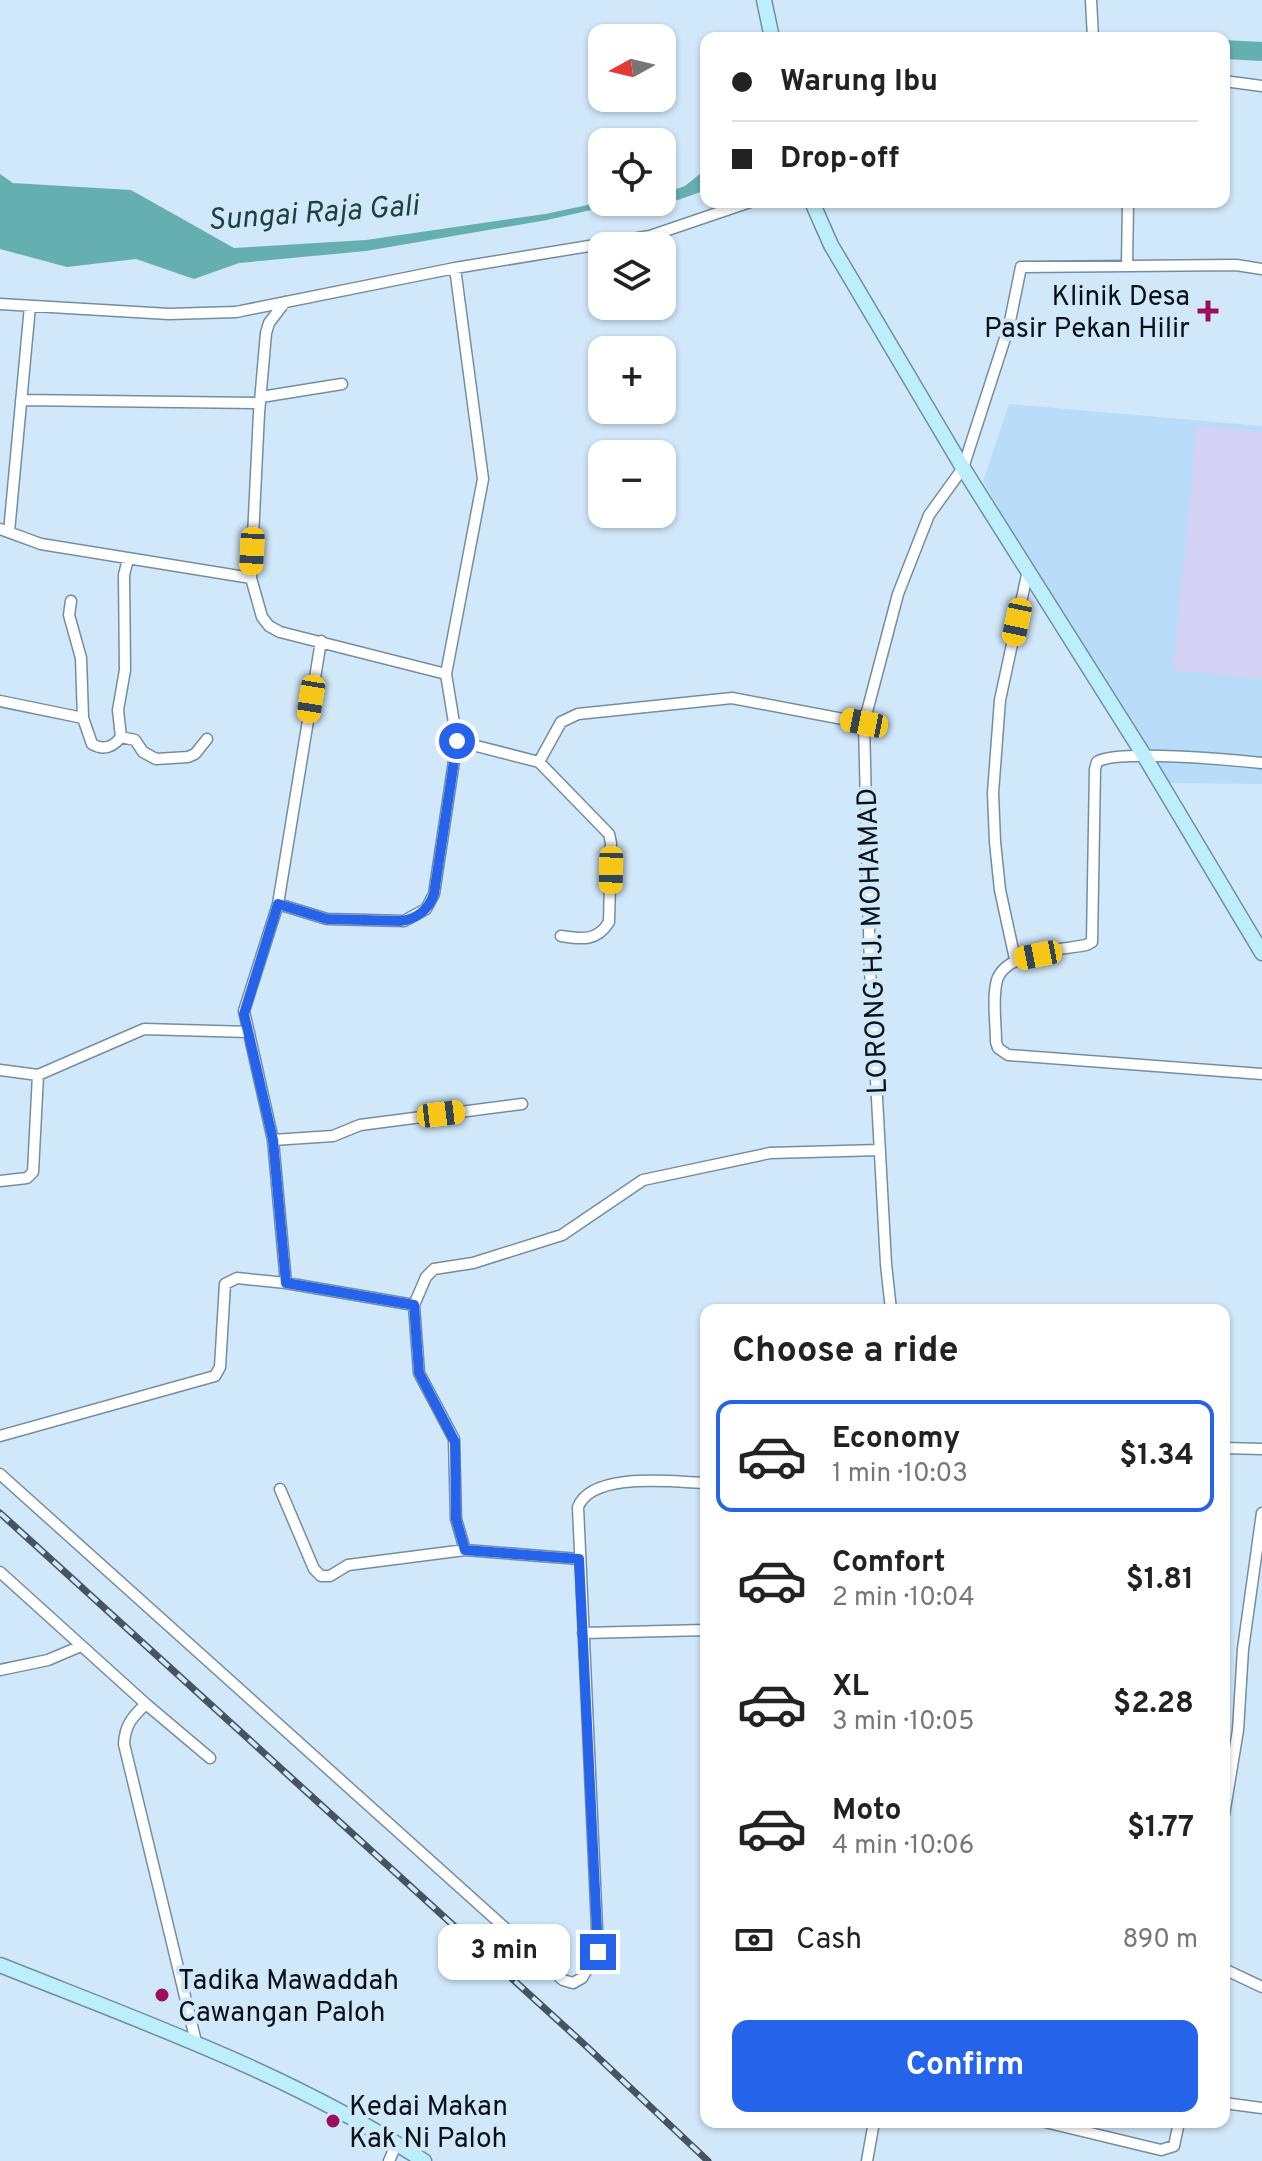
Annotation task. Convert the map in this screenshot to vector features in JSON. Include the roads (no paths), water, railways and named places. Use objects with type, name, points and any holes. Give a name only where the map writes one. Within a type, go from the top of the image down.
[{"type":"street","points":[[764,0],[771,32]]},
{"type":"street","points":[[1091,0],[1093,32]]},
{"type":"street","points":[[1230,82],[1262,86]]},
{"type":"street","points":[[0,304],[169,314],[236,312],[455,268],[652,236],[733,208]]},
{"type":"street","points":[[815,208],[831,245],[963,468],[1145,757],[1262,953]]},
{"type":"street","points":[[1127,266],[1128,208]]},
{"type":"street","name":"LORONG HJ. MOHAMAD","points":[[891,1304],[870,969],[864,723],[898,594],[929,515],[963,468],[1009,326],[1021,267],[1236,265],[1262,269]]},
{"type":"street","points":[[278,904],[332,920],[404,921],[426,909],[434,894],[457,741],[446,674],[483,479],[455,268]]},
{"type":"street","points":[[285,302],[267,330],[260,400],[251,578],[262,617],[269,626],[280,632],[446,674]]},
{"type":"street","points":[[30,306],[5,530],[39,543],[251,578]]},
{"type":"street","points":[[21,400],[260,400],[342,384]]},
{"type":"street","points":[[121,737],[118,710],[125,670],[124,572],[128,559]]},
{"type":"street","points":[[1015,959],[1000,890],[993,793],[1000,700],[1028,570]]},
{"type":"street","points":[[71,601],[69,615],[81,658],[83,718],[90,741],[96,746],[109,747],[121,737]]},
{"type":"street","points":[[286,1283],[273,1140],[245,1009],[278,904],[321,641]]},
{"type":"street","points":[[539,762],[561,722],[578,714],[732,698],[864,723]]},
{"type":"street","points":[[0,701],[83,718]]},
{"type":"street","points":[[121,737],[135,740],[147,755],[161,759],[195,754],[207,739]]},
{"type":"street","points":[[457,741],[539,762],[603,826],[611,843],[609,922],[592,938],[561,936]]},
{"type":"street","points":[[1262,763],[1210,758],[1103,758],[1095,769],[1092,942],[1015,959],[1004,967],[995,989],[996,1042],[1002,1053],[1262,1074]]},
{"type":"street","points":[[0,1070],[38,1075],[146,1028],[249,1032]]},
{"type":"street","points":[[0,1181],[27,1178],[33,1172],[38,1075]]},
{"type":"street","points":[[273,1140],[333,1136],[360,1125],[522,1104]]},
{"type":"street","points":[[465,1550],[456,1519],[455,1442],[419,1373],[414,1305],[423,1282],[434,1269],[471,1263],[562,1235],[643,1180],[770,1153],[880,1150]]},
{"type":"street","points":[[0,1436],[215,1376],[220,1367],[225,1284],[237,1278],[286,1283],[414,1305]]},
{"type":"street","points":[[1230,1448],[1262,1449]]},
{"type":"street","points":[[0,1474],[563,1980],[573,1983],[582,1978],[598,1952],[577,1511],[581,1499],[588,1493],[633,1481],[700,1483]]},
{"type":"street","points":[[280,1489],[314,1569],[321,1576],[330,1576],[350,1564],[465,1550],[579,1559]]},
{"type":"street","points":[[1230,1779],[1238,1730],[1241,1663],[1262,1513]]},
{"type":"street","points":[[0,1572],[210,1758]]},
{"type":"street","points":[[583,1633],[700,1630]]},
{"type":"street","points":[[0,1670],[48,1660],[81,1646]]},
{"type":"street","points":[[146,1704],[125,1729],[124,1744],[196,2042]]},
{"type":"street","points":[[0,1965],[196,2042],[299,2088],[424,2161]]},
{"type":"street","points":[[1230,1972],[1262,1987]]},
{"type":"street","points":[[1230,2104],[1262,2108]]},
{"type":"street","points":[[867,2161],[873,2128]]},
{"type":"street","points":[[1070,2128],[1161,2150],[1174,2146],[1178,2128]]},
{"type":"street","points":[[389,2161],[397,2143]]},
{"type":"railway","points":[[0,1513],[585,2045],[708,2161]]},
{"type":"place","name":"Klinik Desa Pasir Pekan Hilir","points":[[1208,311]]},
{"type":"place","name":"Tadika Mawaddah Cawangan Paloh","points":[[162,1995]]},
{"type":"place","name":"Kedai Makan Kak Ni Paloh","points":[[333,2121]]},
{"type":"water label","name":"Sungai Raja Gali","points":[[313,212]]}]
